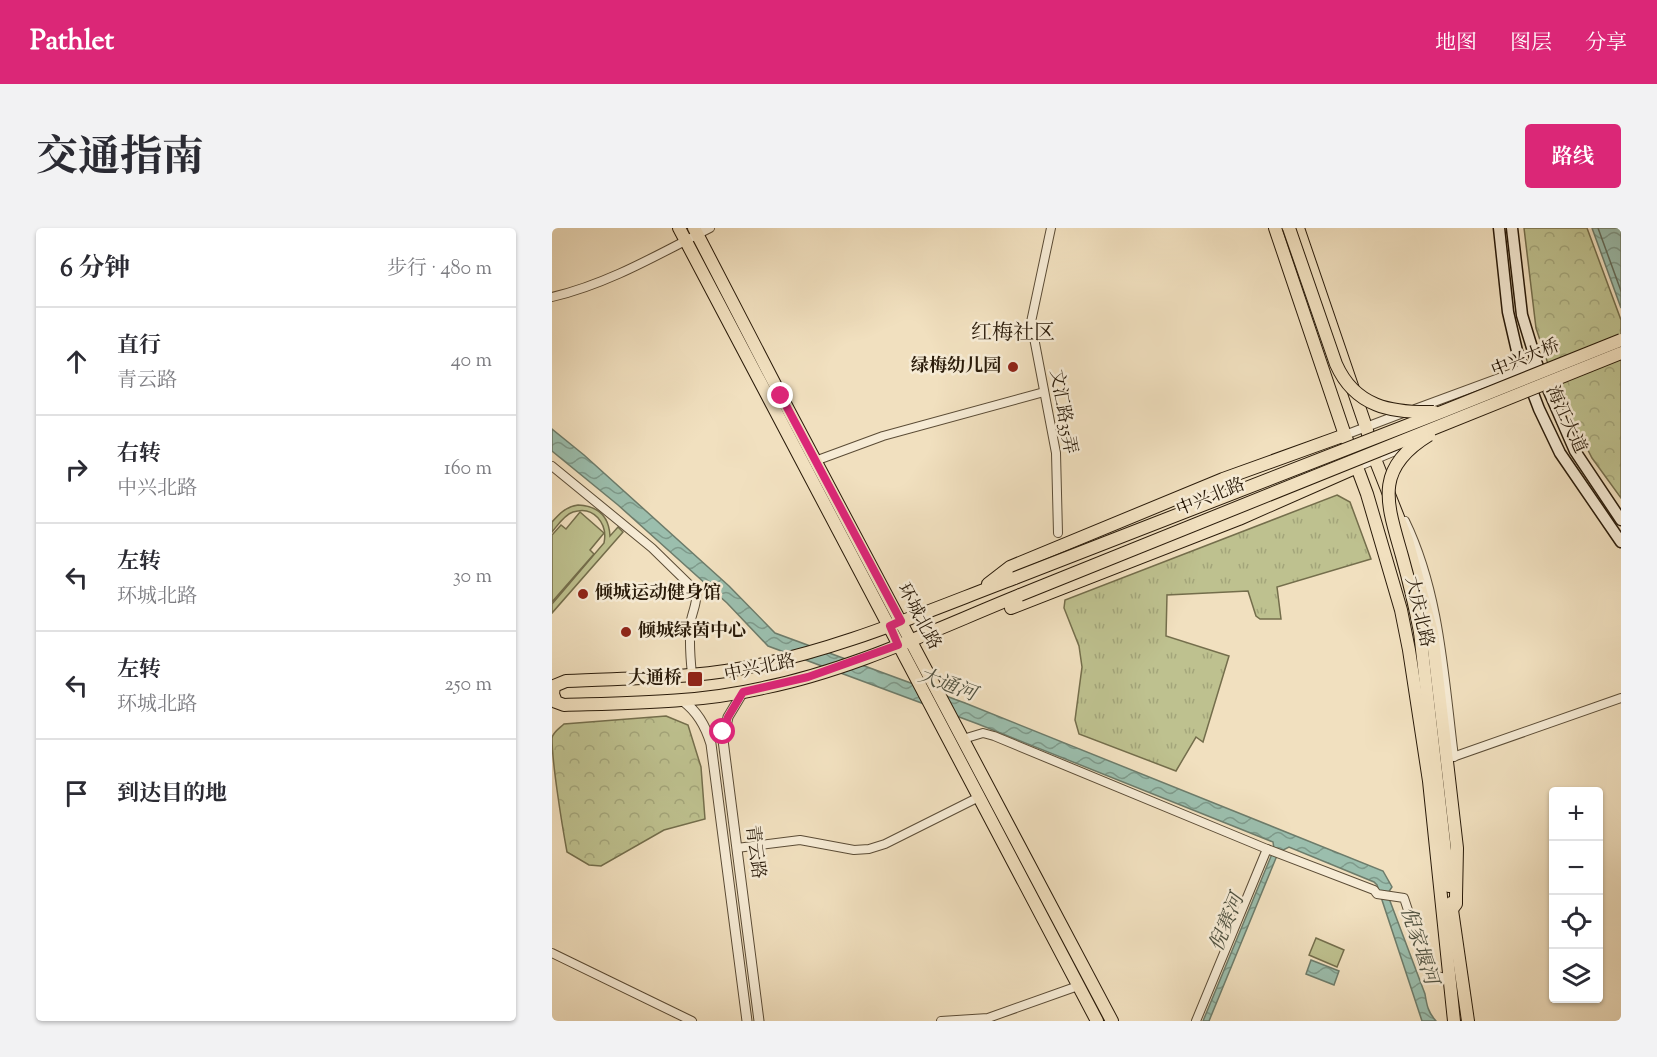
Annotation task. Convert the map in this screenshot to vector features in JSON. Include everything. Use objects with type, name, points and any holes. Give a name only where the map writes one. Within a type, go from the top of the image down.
[{"type":"main road","name":"环城北路","points":[[679,228],[895,624]]},
{"type":"main road","name":"大庆北路","points":[[1275,228],[1367,494],[1401,610],[1409,650],[1441,762],[1449,979],[1454,1021]]},
{"type":"main road","points":[[1289,228],[1336,364],[1346,382],[1367,400],[1383,408],[1446,416]]},
{"type":"main road","name":"大庆北路","points":[[1298,228],[1375,459],[1417,574],[1432,632],[1452,909],[1468,1021]]},
{"type":"main road","name":"海江大道","points":[[1499,228],[1508,312],[1517,351],[1533,393],[1560,453],[1579,484],[1621,542]]},
{"type":"main road","name":"海江大道","points":[[1512,228],[1522,315],[1537,364],[1575,451],[1621,519]]},
{"type":"main road","name":"环城北路","points":[[696,231],[815,461],[904,643],[914,674],[1097,1021]]},
{"type":"main road","name":"中兴大桥","points":[[1446,416],[1621,340]]},
{"type":"main road","name":"中兴大桥","points":[[1446,416],[1621,353]]},
{"type":"main road","points":[[1441,762],[1414,601],[1390,517],[1388,502],[1392,473],[1406,453],[1446,416]]},
{"type":"main road","name":"中兴北路","points":[[1446,416],[946,626],[826,671],[743,692],[683,701],[564,705],[556,702],[553,694],[554,686],[566,681],[738,669],[825,647],[895,624],[1446,416]]},
{"type":"main road","points":[[975,593],[1010,567],[1223,479],[1345,435]]},
{"type":"main road","points":[[946,626],[984,618],[1176,544],[1357,467]]},
{"type":"main road","name":"环城北路","points":[[904,643],[932,680],[1112,1021]]},
{"type":"street","points":[[552,297],[575,292],[608,279],[686,240],[696,231],[710,228]]},
{"type":"street","name":"文汇路35弄","points":[[1051,228],[1031,322],[1056,453],[1058,533]]},
{"type":"street","points":[[1345,435],[1537,364]]},
{"type":"street","points":[[1357,467],[1547,387]]},
{"type":"street","points":[[815,461],[883,436],[1044,392]]},
{"type":"street","points":[[552,466],[652,548],[696,591],[697,597],[691,619],[692,674]]},
{"type":"street","name":"青云路","points":[[743,692],[728,717],[723,732],[759,1021]]},
{"type":"street","points":[[1441,762],[1621,698]]},
{"type":"street","name":"青云路","points":[[683,701],[691,707],[703,723],[711,744],[747,1021]]},
{"type":"street","points":[[963,739],[983,733],[994,736],[1267,849],[1374,890],[1377,894],[1404,898],[1429,974],[1449,979]]},
{"type":"street","points":[[737,848],[800,840],[854,850],[869,849],[885,844],[979,797]]},
{"type":"street","points":[[1196,1021],[1267,849]]},
{"type":"street","points":[[552,953],[692,1021]]},
{"type":"street","points":[[940,1021],[987,1018],[1078,986]]},
{"type":"green space","points":[[1524,228],[1587,228],[1621,320],[1621,498],[1592,458],[1565,405],[1547,361],[1536,328]]},
{"type":"green space","points":[[1337,495],[1350,502],[1371,559],[1277,587],[1281,619],[1260,619],[1256,616],[1248,591],[1167,595],[1166,636],[1229,656],[1203,742],[1196,737],[1176,771],[1079,734],[1075,720],[1082,667],[1079,646],[1064,608],[1065,600]]},
{"type":"green space","points":[[578,505],[591,507],[601,513],[607,523],[610,536],[618,527],[623,532],[552,613],[552,604],[604,543],[604,529],[601,523],[598,518],[587,511],[570,513],[552,532],[552,522],[567,509]]},
{"type":"green space","points":[[580,512],[604,533],[590,550],[594,554],[552,602],[552,535],[561,525],[566,529]]},
{"type":"green space","points":[[666,716],[688,725],[701,767],[705,819],[664,830],[601,866],[589,865],[567,852],[554,763],[552,738],[554,734],[564,724]]},
{"type":"green space","points":[[1316,938],[1344,950],[1337,967],[1309,955]]},
{"type":"water","points":[[1592,228],[1621,228],[1621,308]]},
{"type":"water","points":[[552,429],[729,586],[775,633],[965,703],[1383,871],[1392,887],[1388,893],[1390,901],[1425,994],[1428,1009],[1436,1021],[1422,1021],[1377,885],[1289,847],[1281,851],[1276,858],[1209,1021],[1203,1021],[1274,849],[1273,842],[978,724],[768,646],[727,603],[618,505],[552,451]]},
{"type":"water","points":[[1311,960],[1339,971],[1334,985],[1306,974]]},
{"type":"place","name":"绿梅幼儿园","points":[[1013,367]]},
{"type":"place","name":"倾城运动健身馆","points":[[583,594]]},
{"type":"place","name":"倾城绿茵中心","points":[[626,632]]},
{"type":"place","name":"大通桥","points":[[695,679]]},
{"type":"district","name":"红梅社区","points":[[1013,334]]},
{"type":"route","points":[[723,732],[728,717],[743,692],[808,677],[898,645],[890,626],[901,621],[781,396]]},
{"type":"water label","name":"大通河","points":[[947,686]]},
{"type":"water label","name":"倪赛河","points":[[1228,923]]},
{"type":"water label","name":"倪家堰河","points":[[1418,946]]}]
